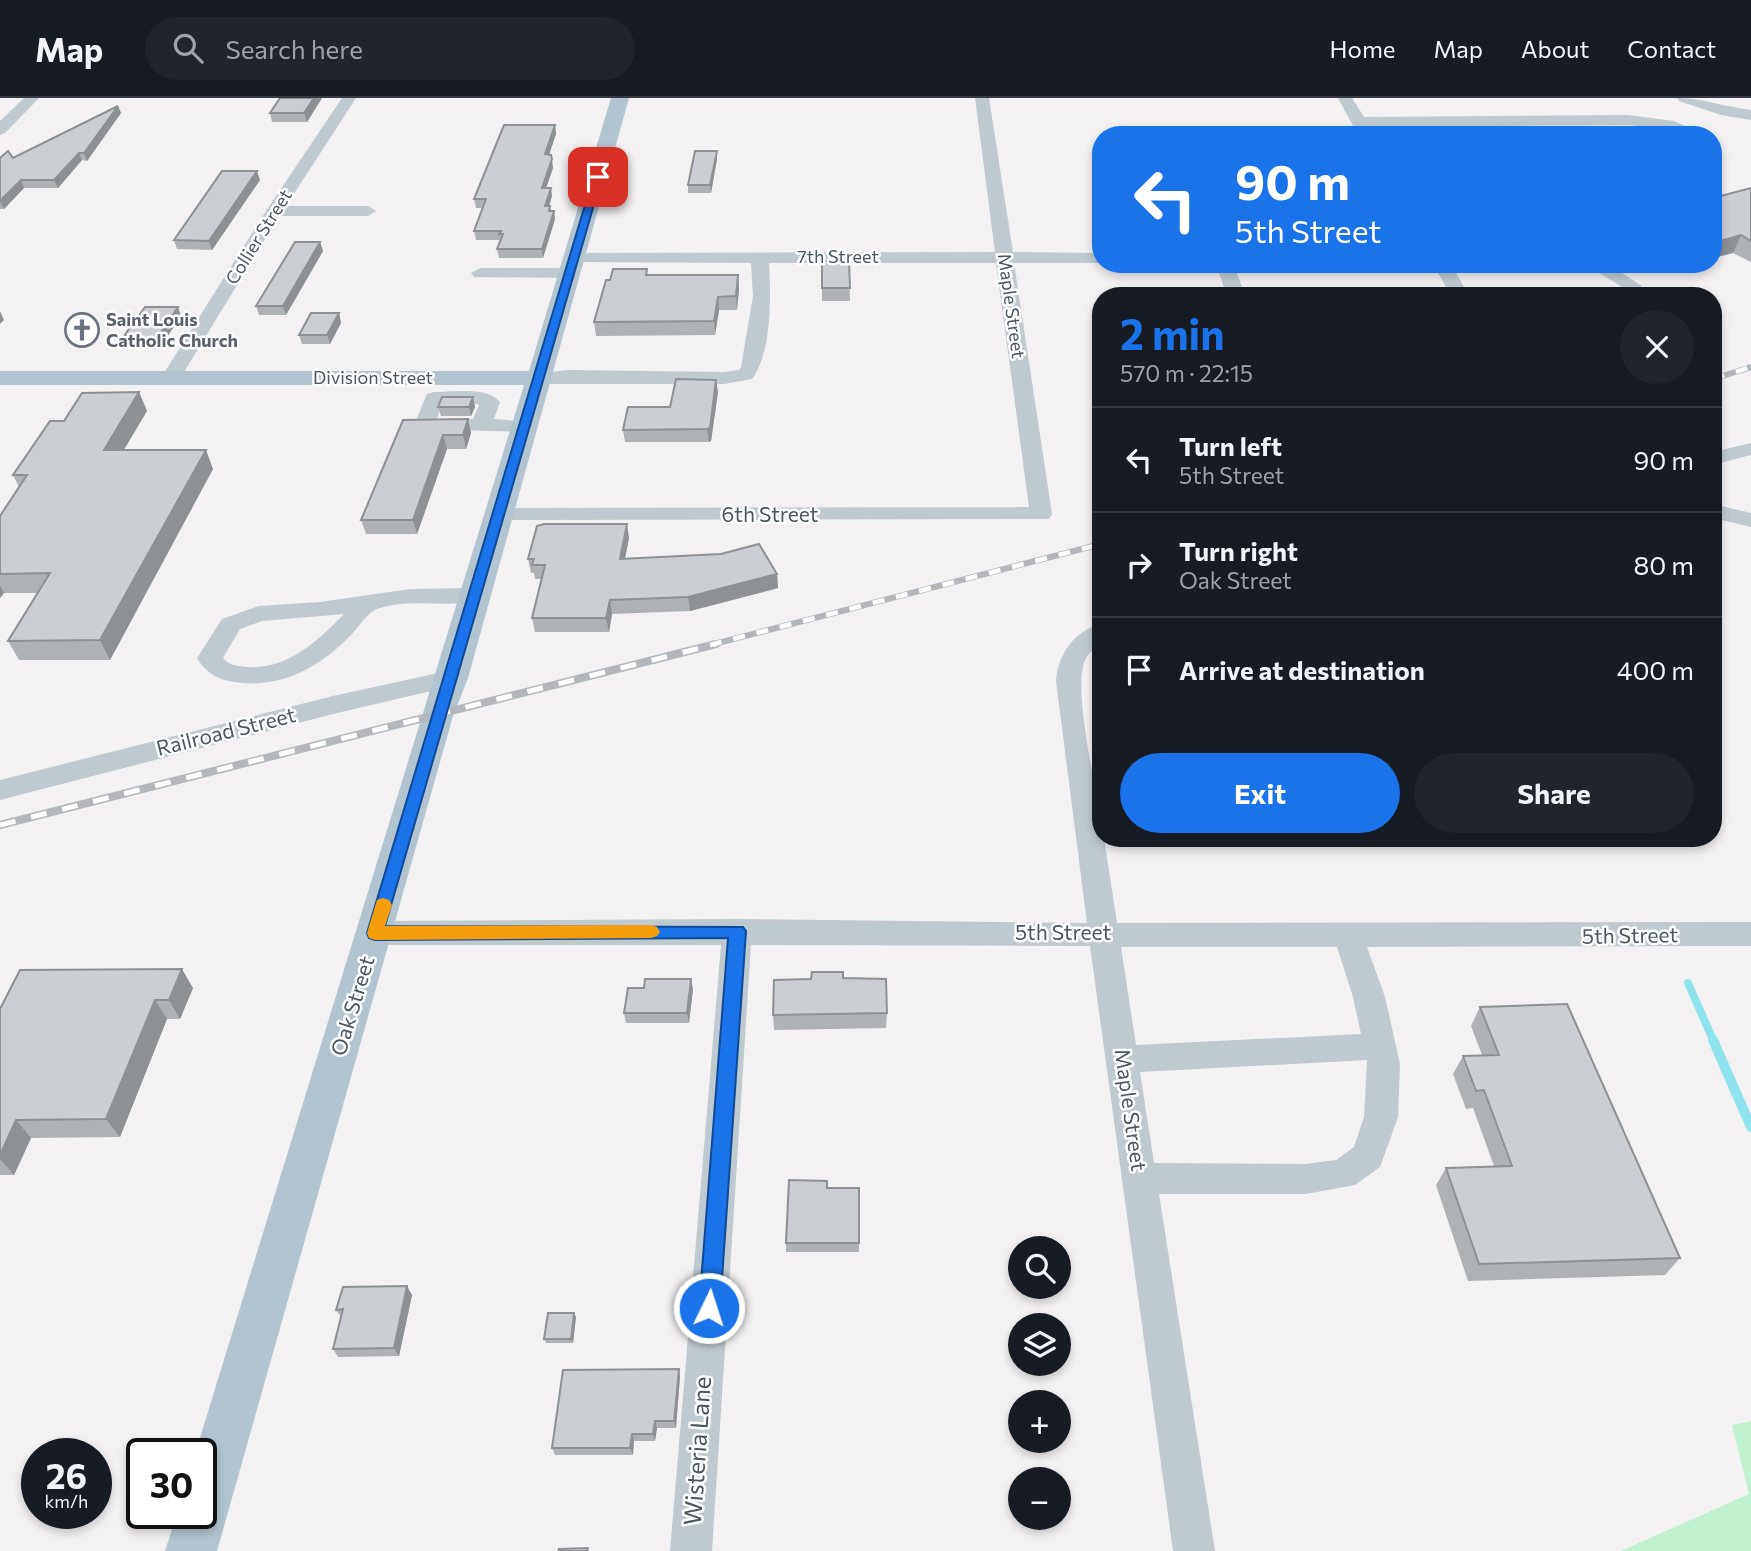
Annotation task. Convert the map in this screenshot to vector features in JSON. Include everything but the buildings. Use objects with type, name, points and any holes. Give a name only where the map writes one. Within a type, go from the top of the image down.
[{"type":"main road","name":"Oak Street","points":[[191,1551],[437,716],[452,678],[620,98]]},
{"type":"main road","name":"Division Street","points":[[0,378],[171,378],[457,404],[538,378]]},
{"type":"street","points":[[0,130],[32,98]]},
{"type":"street","name":"Collier Street","points":[[171,378],[274,211],[349,98]]},
{"type":"street","name":"Maple Street","points":[[982,98],[1041,514]]},
{"type":"street","points":[[1345,98],[1362,126]]},
{"type":"street","points":[[1684,98],[1726,113],[1751,115]]},
{"type":"street","points":[[1743,98],[1751,100]]},
{"type":"street","points":[[1429,126],[1628,120],[1674,126]]},
{"type":"street","points":[[274,211],[368,211]]},
{"type":"street","name":"7th Street","points":[[480,273],[573,265],[760,257],[1092,258]]},
{"type":"street","name":"Division Street","points":[[538,378],[724,378],[745,375],[751,367],[762,296],[760,257]]},
{"type":"street","points":[[1610,273],[1633,286]]},
{"type":"street","points":[[457,404],[478,398],[490,402],[481,425]]},
{"type":"street","points":[[457,404],[481,425],[524,426]]},
{"type":"street","points":[[1722,457],[1751,449]]},
{"type":"street","points":[[1722,513],[1751,520]]},
{"type":"street","name":"6th Street","points":[[499,516],[1041,514]]},
{"type":"street","points":[[366,604],[333,639],[304,662],[277,674],[246,676],[223,672],[210,658],[231,624],[245,618],[277,611],[320,610],[410,596],[476,594]]},
{"type":"street","name":"Maple Street","points":[[1092,638],[1080,645],[1069,668],[1070,704],[1194,1551]]},
{"type":"street","name":"Railroad Street","points":[[0,790],[333,705],[452,678]]},
{"type":"street","name":"5th Street","points":[[375,933],[737,931],[1348,936],[1751,935]]},
{"type":"street","name":"Wisteria Lane","points":[[691,1551],[737,931]]},
{"type":"street","points":[[1140,1178],[1306,1179],[1343,1174],[1368,1156],[1381,1117],[1384,1064],[1369,997],[1348,936]]},
{"type":"street","points":[[1123,1059],[1380,1046]]},
{"type":"green space","points":[[1751,1421],[1751,1551],[1621,1551],[1749,1494],[1732,1425]]},
{"type":"waterway","points":[[1688,983],[1714,1042]]},
{"type":"waterway","points":[[1713,1040],[1751,1127]]},
{"type":"railway","points":[[1722,376],[1751,367]]},
{"type":"railway","points":[[710,645],[1092,546]]},
{"type":"railway","points":[[0,825],[716,644]]},
{"type":"slow traffic","points":[[383,905],[375,933],[651,932]]},
{"type":"place","name":"Saint Louis Catholic Church","points":[[82,330]]},
{"type":"route","points":[[598,177],[375,933],[737,931],[709,1308]]}]
